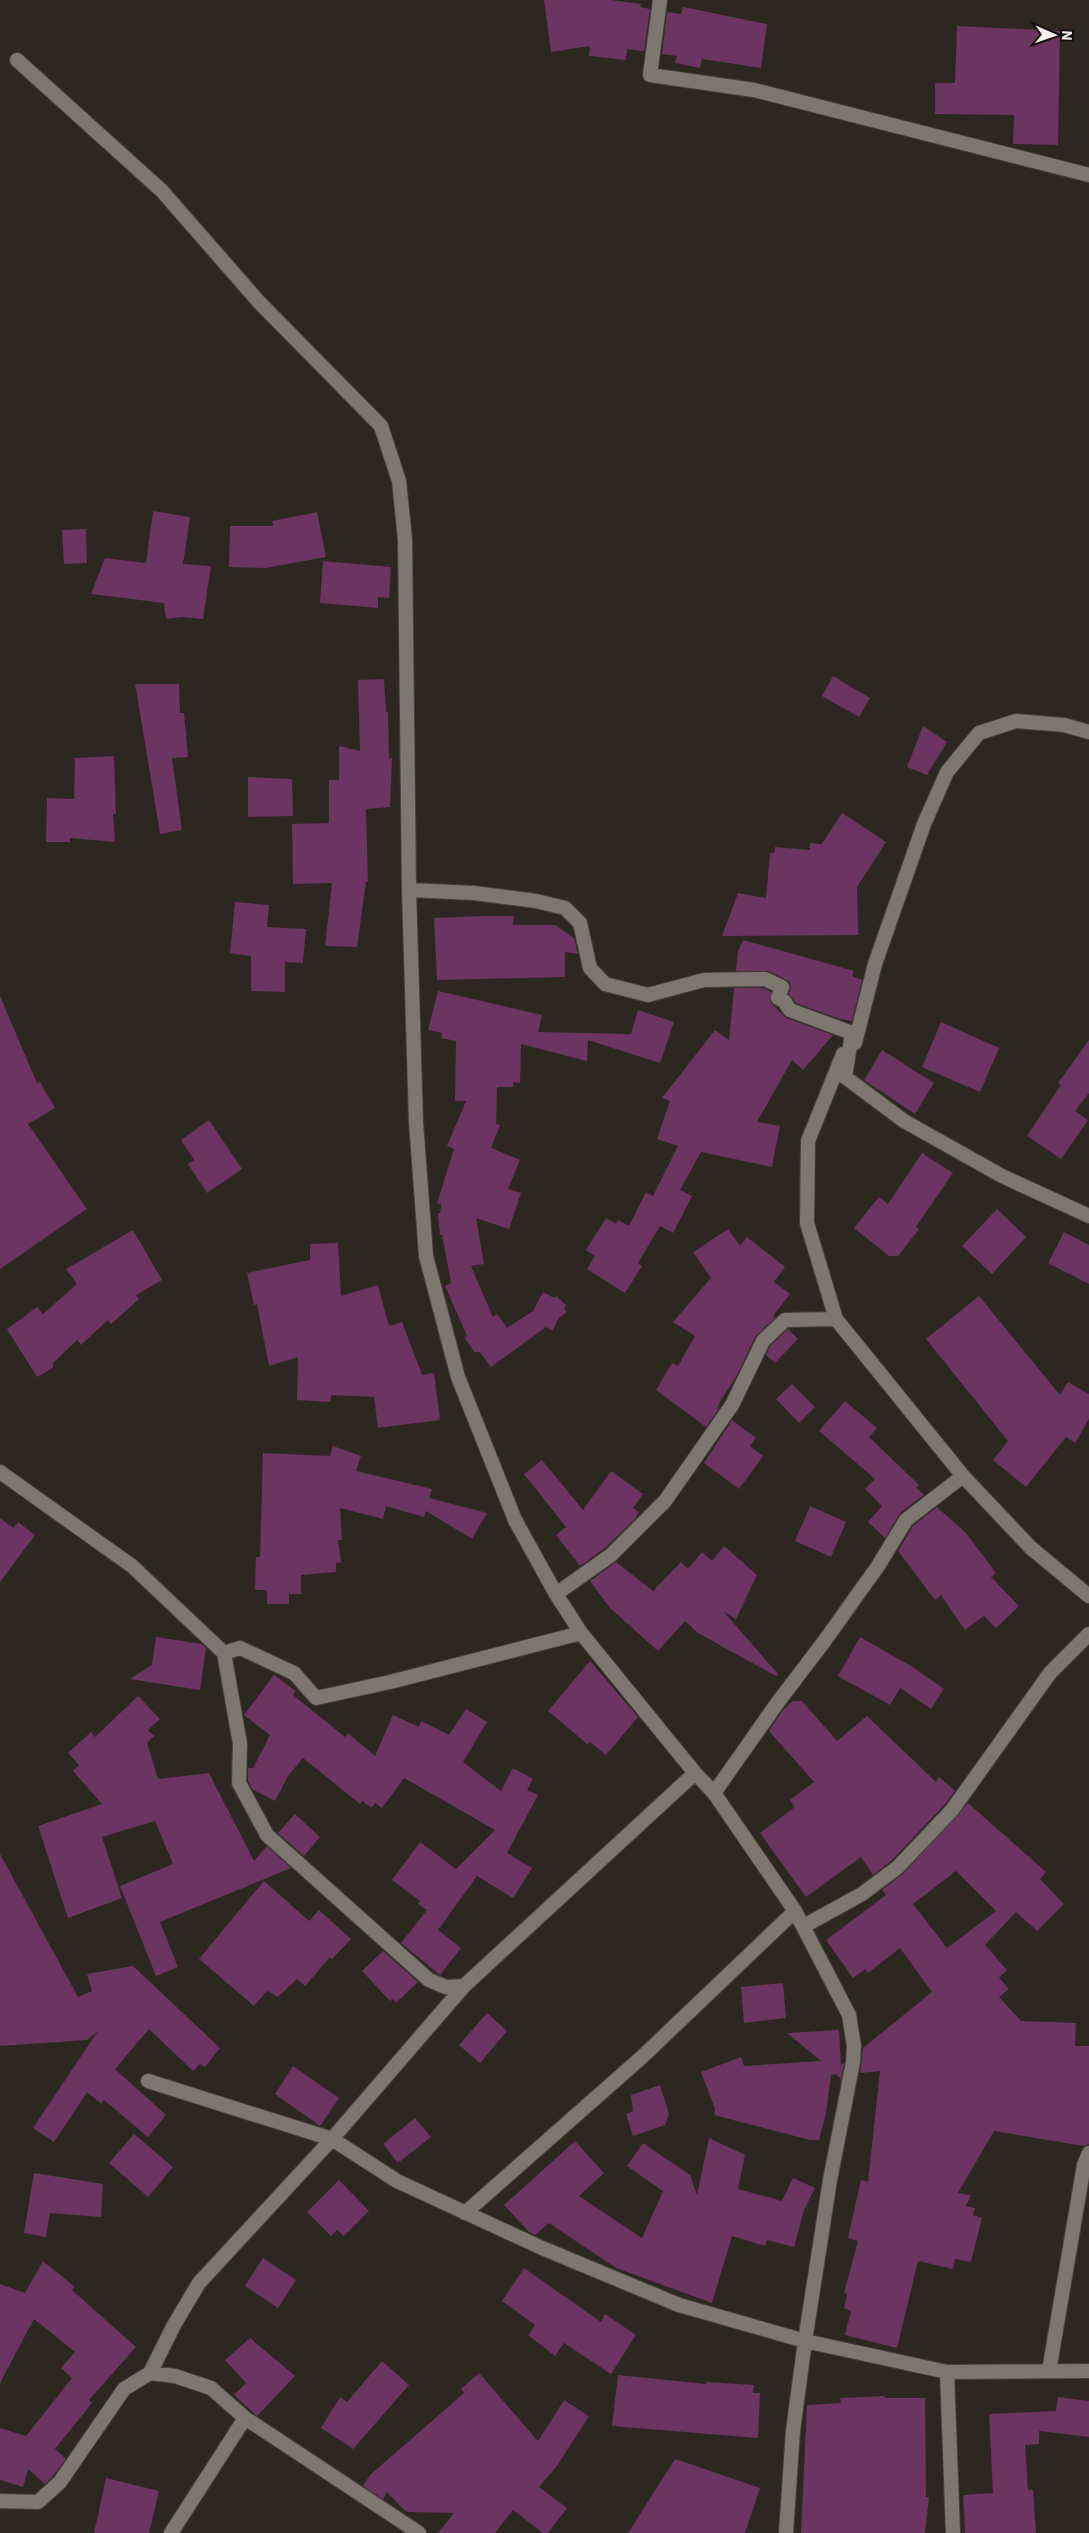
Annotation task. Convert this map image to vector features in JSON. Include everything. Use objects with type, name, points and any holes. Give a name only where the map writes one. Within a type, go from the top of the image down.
[{"type":"street","points":[[660,0],[650,75],[754,90],[1089,174]]},
{"type":"street","points":[[17,60],[162,191],[258,301],[381,426],[399,481],[405,539],[409,890],[416,1122],[426,1256],[458,1377],[515,1520],[556,1594],[581,1633],[695,1773],[714,1793],[795,1911],[848,2015],[854,2046],[805,2341],[793,2431],[786,2533]]},
{"type":"street","points":[[845,1077],[875,964],[924,824],[947,772],[979,733],[1016,721],[1064,725],[1089,732]]},
{"type":"street","points":[[409,890],[474,893],[536,901],[565,908],[580,923],[590,968],[605,984],[648,995],[704,980],[765,979],[782,987],[778,998],[784,1001],[790,1010],[852,1032]]},
{"type":"street","points":[[845,1077],[852,1032]]},
{"type":"street","points":[[852,1032],[808,1141],[807,1223],[836,1319],[963,1476],[1030,1548],[1089,1596]]},
{"type":"street","points":[[845,1077],[912,1125],[1002,1176],[1089,1216]]},
{"type":"street","points":[[556,1594],[611,1555],[665,1501],[732,1405],[763,1341],[785,1320],[836,1319]]},
{"type":"street","points":[[0,1472],[132,1566],[224,1654],[240,1744],[239,1783],[267,1835],[429,1980],[446,1987],[464,1986]]},
{"type":"street","points":[[714,1793],[778,1702],[856,1597],[906,1520],[963,1476]]},
{"type":"street","points":[[224,1654],[240,1648],[294,1673],[316,1698],[390,1682],[581,1633]]},
{"type":"street","points":[[804,1926],[862,1894],[904,1860],[952,1810],[1050,1673],[1089,1634]]},
{"type":"street","points":[[0,2500],[38,2502],[60,2482],[124,2390],[150,2373],[174,2325],[199,2283],[332,2139],[464,1986],[695,1773]]},
{"type":"street","points":[[465,2213],[642,2057],[795,1911]]},
{"type":"street","points":[[148,2081],[332,2139],[397,2181],[542,2248],[679,2305],[805,2341],[947,2372],[1089,2371]]},
{"type":"street","points":[[1048,2371],[1080,2202],[1084,2165],[1089,2153]]},
{"type":"street","points":[[947,2372],[953,2533]]},
{"type":"street","points":[[150,2373],[175,2376],[212,2388],[245,2418],[419,2533]]},
{"type":"street","points":[[171,2533],[245,2418]]},
{"type":"building","points":[[544,0],[611,0],[641,4],[640,7],[650,9],[644,51],[627,49],[626,60],[589,56],[590,46],[551,52]]},
{"type":"building","points":[[683,7],[767,24],[761,68],[702,59],[700,68],[675,63],[677,56],[662,54],[667,12],[681,14]]},
{"type":"building","points":[[957,26],[1060,31],[1058,145],[1013,144],[1014,115],[935,114],[935,83],[955,83]]},
{"type":"building","points":[[153,511],[190,517],[183,564],[211,566],[203,619],[182,617],[166,619],[164,603],[91,594],[105,558],[146,563]]},
{"type":"building","points":[[317,512],[326,557],[266,568],[229,567],[230,526],[273,526],[272,521]]},
{"type":"building","points":[[86,529],[87,563],[64,564],[62,530]]},
{"type":"building","points":[[323,561],[391,567],[389,598],[378,597],[378,608],[320,603]]},
{"type":"building","points":[[833,676],[870,698],[859,717],[822,696]]},
{"type":"building","points":[[384,679],[386,712],[388,712],[389,758],[392,758],[390,807],[366,809],[368,882],[366,882],[357,947],[325,946],[332,883],[293,884],[292,824],[329,823],[329,780],[339,780],[339,746],[360,751],[358,680]]},
{"type":"building","points":[[135,684],[179,684],[180,713],[184,713],[188,757],[172,758],[182,830],[160,834]]},
{"type":"building","points":[[923,726],[947,742],[927,775],[907,767]]},
{"type":"building","points":[[114,756],[116,814],[113,814],[115,842],[70,838],[70,842],[46,842],[47,798],[74,799],[75,758]]},
{"type":"building","points":[[248,777],[292,779],[293,816],[248,817]]},
{"type":"building","points":[[842,813],[886,842],[857,887],[858,935],[722,936],[738,893],[766,898],[770,853],[775,853],[775,847],[810,850],[810,843],[822,844]]},
{"type":"building","points":[[235,902],[269,905],[267,927],[306,929],[303,963],[285,962],[285,992],[251,991],[251,956],[230,953]]},
{"type":"building","points":[[514,916],[513,925],[555,925],[574,938],[578,954],[565,952],[565,977],[437,980],[434,918]]},
{"type":"building","points":[[743,940],[854,971],[852,976],[862,980],[852,1021],[840,1019],[796,1003],[789,994],[791,986],[789,981],[769,971],[736,971],[738,951]]},
{"type":"building","points":[[734,988],[763,988],[771,992],[771,1003],[786,1018],[833,1035],[803,1070],[792,1060],[757,1122],[780,1126],[772,1167],[701,1152],[680,1190],[692,1196],[673,1233],[660,1226],[638,1263],[642,1266],[625,1293],[587,1269],[595,1256],[586,1250],[606,1218],[616,1224],[618,1220],[629,1226],[646,1192],[653,1196],[678,1146],[657,1139],[670,1101],[662,1098],[715,1030],[729,1040]]},
{"type":"building","points":[[438,991],[542,1015],[538,1032],[631,1034],[638,1010],[674,1022],[660,1063],[588,1040],[587,1061],[521,1044],[520,1083],[513,1082],[513,1087],[497,1087],[496,1124],[500,1125],[491,1148],[520,1160],[508,1189],[521,1193],[509,1229],[476,1218],[484,1264],[471,1266],[493,1317],[497,1314],[507,1328],[533,1311],[543,1292],[554,1298],[556,1296],[566,1305],[564,1309],[567,1312],[559,1318],[552,1331],[546,1327],[491,1367],[480,1352],[474,1352],[464,1337],[467,1336],[445,1286],[451,1283],[442,1235],[440,1235],[438,1213],[440,1213],[441,1205],[437,1203],[454,1149],[447,1146],[466,1101],[455,1101],[456,1041],[441,1038],[442,1033],[428,1030]]},
{"type":"building","points":[[0,996],[37,1083],[40,1082],[55,1108],[28,1124],[87,1209],[0,1269]]},
{"type":"building","points":[[941,1022],[999,1048],[980,1092],[922,1067]]},
{"type":"building","points":[[1089,1040],[1089,1093],[1075,1111],[1088,1120],[1061,1159],[1027,1136],[1061,1085],[1058,1083]]},
{"type":"building","points":[[882,1050],[934,1083],[915,1114],[864,1080]]},
{"type":"building","points":[[209,1120],[242,1169],[207,1193],[188,1164],[194,1160],[181,1140]]},
{"type":"building","points":[[922,1153],[953,1173],[916,1227],[919,1229],[898,1256],[889,1256],[854,1228],[879,1197],[888,1204]]},
{"type":"building","points":[[997,1209],[1026,1237],[992,1274],[962,1246]]},
{"type":"building","points":[[728,1229],[740,1246],[747,1237],[785,1267],[774,1282],[790,1294],[773,1316],[775,1318],[755,1337],[736,1377],[721,1400],[717,1408],[718,1410],[706,1427],[656,1390],[672,1363],[678,1366],[695,1336],[673,1322],[711,1278],[693,1252]]},
{"type":"building","points":[[133,1230],[162,1280],[136,1295],[139,1299],[111,1324],[108,1320],[81,1345],[77,1340],[53,1363],[53,1368],[37,1377],[7,1329],[37,1307],[43,1314],[77,1284],[66,1269]]},
{"type":"building","points":[[1064,1232],[1089,1245],[1089,1284],[1048,1263]]},
{"type":"building","points":[[338,1243],[341,1296],[378,1285],[389,1326],[402,1322],[422,1375],[434,1373],[440,1420],[378,1428],[374,1397],[331,1395],[330,1402],[297,1400],[298,1357],[269,1366],[257,1304],[254,1305],[247,1273],[310,1260],[310,1244]]},
{"type":"building","points":[[979,1296],[1060,1395],[1068,1382],[1089,1394],[1089,1419],[1075,1443],[1066,1437],[1026,1487],[993,1460],[1008,1441],[926,1339]]},
{"type":"building","points":[[788,1329],[798,1339],[775,1363],[766,1355],[770,1346]]},
{"type":"building","points":[[792,1384],[815,1407],[799,1423],[776,1399]]},
{"type":"building","points":[[845,1401],[877,1428],[869,1437],[919,1485],[916,1488],[924,1495],[900,1513],[885,1538],[868,1522],[882,1506],[865,1489],[875,1479],[819,1431]]},
{"type":"building","points":[[732,1420],[756,1438],[750,1446],[763,1456],[739,1489],[704,1463]]},
{"type":"building","points":[[333,1446],[361,1456],[356,1471],[432,1489],[429,1498],[487,1513],[472,1539],[426,1511],[424,1517],[386,1506],[383,1519],[340,1508],[342,1540],[338,1540],[341,1562],[336,1563],[336,1572],[301,1575],[301,1594],[289,1594],[289,1604],[267,1604],[267,1590],[255,1590],[256,1557],[260,1557],[263,1453],[330,1456]]},
{"type":"building","points":[[542,1460],[583,1510],[611,1471],[643,1494],[633,1508],[639,1512],[634,1520],[605,1548],[580,1566],[556,1535],[566,1527],[524,1474]]},
{"type":"building","points":[[810,1506],[846,1522],[831,1557],[795,1541]]},
{"type":"building","points":[[937,1507],[966,1533],[996,1573],[991,1577],[1019,1606],[996,1628],[984,1616],[965,1630],[941,1595],[935,1600],[898,1551],[913,1526]]},
{"type":"building","points":[[0,1518],[13,1528],[18,1522],[35,1535],[0,1582]]},
{"type":"building","points":[[724,1546],[757,1575],[736,1619],[724,1612],[778,1674],[776,1676],[698,1633],[685,1621],[658,1651],[610,1608],[590,1581],[616,1562],[653,1591],[681,1562],[688,1569],[702,1552],[712,1561]]},
{"type":"building","points":[[156,1637],[202,1644],[206,1648],[200,1690],[130,1679],[152,1665]]},
{"type":"building","points":[[860,1637],[911,1666],[944,1689],[931,1709],[900,1688],[890,1705],[838,1676]]},
{"type":"building","points":[[590,1661],[638,1717],[606,1755],[590,1742],[587,1744],[548,1711]]},
{"type":"building","points":[[274,1675],[296,1691],[293,1695],[345,1737],[348,1733],[375,1756],[393,1715],[419,1727],[421,1721],[449,1735],[466,1709],[487,1722],[463,1762],[501,1791],[513,1768],[533,1779],[527,1790],[538,1795],[507,1853],[532,1868],[513,1898],[477,1876],[438,1930],[461,1948],[440,1975],[401,1943],[427,1910],[418,1904],[420,1901],[392,1880],[420,1842],[456,1869],[495,1830],[404,1778],[382,1808],[375,1803],[372,1808],[362,1801],[360,1804],[303,1758],[288,1776],[275,1801],[252,1789],[248,1781],[248,1768],[253,1768],[270,1735],[244,1715]]},
{"type":"building","points":[[138,1696],[160,1719],[148,1730],[154,1736],[147,1743],[158,1779],[209,1773],[254,1861],[267,1846],[291,1868],[160,1922],[178,1967],[156,1976],[120,1886],[173,1864],[155,1821],[102,1837],[122,1898],[68,1918],[38,1826],[102,1804],[73,1771],[79,1765],[68,1753],[91,1732],[95,1737]]},
{"type":"building","points":[[793,1701],[802,1701],[837,1741],[867,1716],[936,1782],[939,1777],[955,1791],[892,1860],[873,1875],[861,1857],[806,1897],[760,1833],[795,1807],[790,1800],[814,1782],[769,1731],[782,1711]]},
{"type":"building","points":[[968,1803],[1046,1872],[1040,1879],[1064,1904],[1037,1931],[1016,1912],[985,1945],[1007,1970],[999,1978],[1009,1989],[999,1997],[1021,2021],[1076,2023],[1075,2046],[1089,2046],[1089,2144],[1083,2146],[994,2131],[958,2193],[971,2195],[966,2206],[975,2208],[973,2215],[982,2218],[971,2262],[955,2259],[953,2269],[918,2261],[897,2348],[845,2335],[851,2311],[844,2308],[847,2294],[844,2293],[858,2241],[848,2238],[861,2180],[868,2182],[880,2071],[860,2073],[863,2048],[932,1992],[900,1948],[868,1973],[865,1969],[853,1978],[826,1940],[886,1895],[882,1890],[904,1873]],"holes":[[[956,1871],[996,1911],[947,1948],[913,1904]]]},
{"type":"building","points":[[295,1814],[320,1837],[304,1856],[278,1833]]},
{"type":"building","points":[[0,1854],[78,1997],[92,1991],[87,1974],[133,1966],[220,2048],[205,2067],[200,2064],[193,2071],[149,2029],[115,2069],[166,2115],[148,2137],[104,2100],[101,2104],[87,2092],[54,2142],[33,2128],[98,2031],[87,2040],[0,2046]]},
{"type":"building","points":[[264,1881],[309,1921],[319,1910],[351,1939],[332,1959],[330,1957],[305,1986],[297,1979],[278,1997],[267,1991],[254,2006],[199,1959]]},
{"type":"building","points":[[383,1951],[418,1982],[396,2003],[393,1999],[390,2001],[362,1971]]},
{"type":"building","points":[[783,1983],[786,2018],[744,2023],[741,1987]]},
{"type":"building","points":[[487,2013],[507,2031],[480,2063],[459,2045]]},
{"type":"building","points":[[839,2030],[841,2065],[844,2063],[841,2079],[836,2074],[831,2075],[826,2113],[819,2140],[810,2140],[714,2115],[715,2109],[701,2072],[741,2057],[744,2066],[821,2061],[787,2033]]},
{"type":"building","points":[[293,2066],[339,2098],[320,2126],[275,2094]]},
{"type":"building","points":[[660,2085],[669,2114],[665,2125],[633,2136],[626,2114],[633,2111],[631,2095]]},
{"type":"building","points":[[415,2118],[431,2137],[398,2163],[383,2144]]},
{"type":"building","points":[[134,2134],[173,2167],[148,2197],[109,2163]]},
{"type":"building","points":[[709,2138],[745,2155],[738,2189],[782,2201],[793,2178],[815,2188],[804,2210],[794,2247],[767,2240],[765,2246],[732,2236],[712,2303],[616,2268],[549,2223],[535,2235],[529,2232],[504,2205],[575,2141],[604,2173],[579,2196],[642,2238],[663,2191],[627,2166],[643,2143],[690,2175],[697,2195]]},
{"type":"building","points":[[34,2173],[103,2184],[101,2217],[50,2213],[46,2237],[24,2233]]},
{"type":"building","points":[[339,2180],[369,2211],[344,2236],[337,2230],[331,2236],[307,2212]]},
{"type":"building","points":[[263,2258],[296,2280],[278,2308],[245,2286]]},
{"type":"building","points":[[43,2261],[75,2287],[72,2290],[136,2347],[89,2400],[92,2403],[55,2449],[66,2459],[53,2476],[45,2484],[28,2469],[23,2487],[0,2480],[0,2428],[26,2436],[72,2378],[61,2368],[75,2352],[34,2319],[0,2383],[0,2284],[25,2293]]},
{"type":"building","points":[[524,2268],[601,2322],[605,2314],[636,2335],[611,2374],[564,2343],[555,2356],[528,2335],[535,2325],[502,2301]]},
{"type":"building","points":[[250,2338],[295,2376],[257,2416],[234,2395],[246,2383],[225,2360]]},
{"type":"building","points":[[382,2361],[409,2385],[353,2449],[321,2428],[340,2397],[347,2402]]},
{"type":"building","points":[[479,2373],[538,2441],[564,2400],[589,2416],[557,2466],[539,2487],[567,2508],[548,2533],[543,2533],[513,2510],[495,2533],[438,2533],[454,2513],[408,2512],[387,2492],[383,2499],[363,2486],[370,2475],[464,2393],[461,2389]]},
{"type":"building","points":[[618,2375],[706,2384],[706,2382],[754,2385],[753,2393],[760,2393],[758,2438],[612,2426]]},
{"type":"building","points":[[885,2396],[884,2398],[925,2398],[926,2497],[929,2497],[925,2533],[801,2533],[807,2405],[841,2403],[840,2398]]},
{"type":"building","points":[[1058,2397],[1089,2401],[1089,2437],[1039,2431],[1039,2444],[1025,2445],[1028,2490],[1033,2490],[1036,2533],[965,2533],[963,2495],[993,2493],[989,2414],[1056,2411]]},
{"type":"building","points":[[675,2459],[760,2488],[745,2533],[628,2533]]},
{"type":"building","points":[[106,2478],[159,2491],[149,2533],[94,2533]]}]
